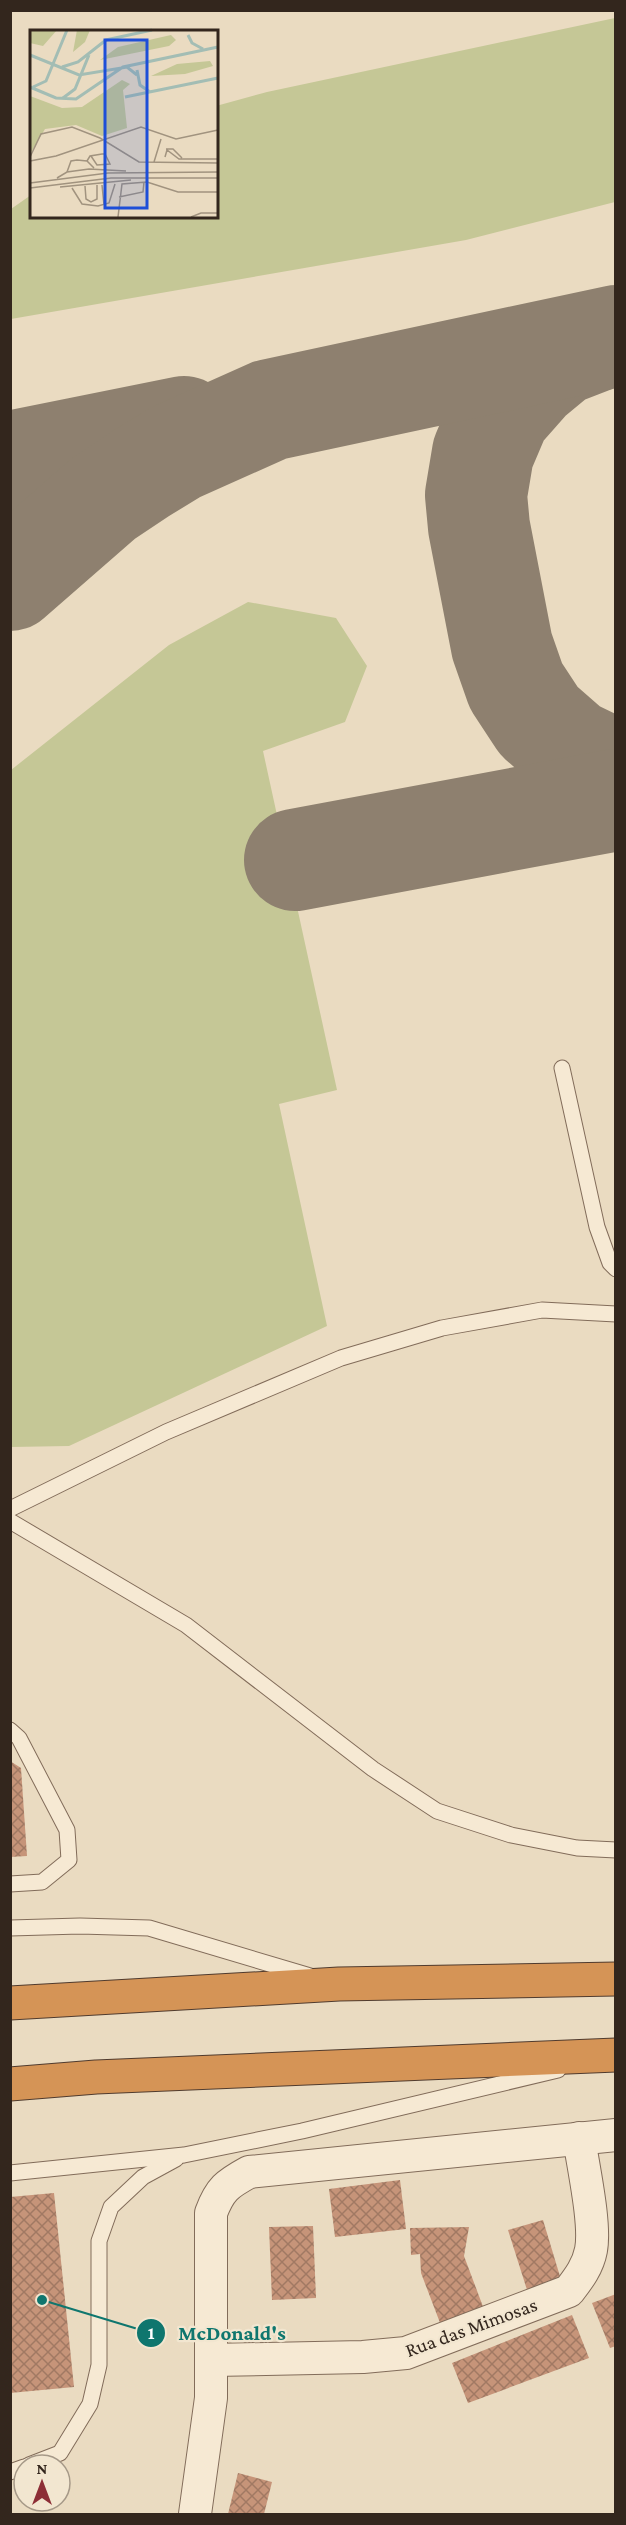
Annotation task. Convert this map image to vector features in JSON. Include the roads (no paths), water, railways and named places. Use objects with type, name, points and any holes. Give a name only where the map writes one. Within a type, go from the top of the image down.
[{"type":"highway","points":[[10,2002],[339,1984],[615,1979]]},
{"type":"highway","points":[[10,2084],[96,2077],[615,2056]]},
{"type":"street","points":[[195,2514],[211,2398],[211,2213],[218,2195],[229,2183],[249,2172],[615,2135]]},
{"type":"street","name":"Rua das Mimosas","points":[[212,2360],[406,2354],[569,2291],[584,2271],[591,2249],[592,2228],[579,2138]]},
{"type":"lane","points":[[562,1068],[597,1227],[610,1263],[615,1269]]},
{"type":"lane","points":[[10,1509],[166,1432],[341,1358],[442,1328],[542,1310],[615,1314]]},
{"type":"lane","points":[[10,1521],[186,1625],[372,1769],[437,1811],[512,1835],[577,1848],[615,1850]]},
{"type":"lane","points":[[10,1730],[19,1738],[67,1830],[69,1860],[42,1882],[10,1884]]},
{"type":"lane","points":[[10,1928],[80,1926],[149,1928],[339,1984]]},
{"type":"lane","points":[[10,2173],[184,2155],[302,2131],[615,2056]]},
{"type":"lane","points":[[60,2453],[90,2404],[99,2365],[99,2241],[111,2207],[144,2177],[184,2155]]},
{"type":"place","name":"McDonald's","points":[[42,2300]]}]
